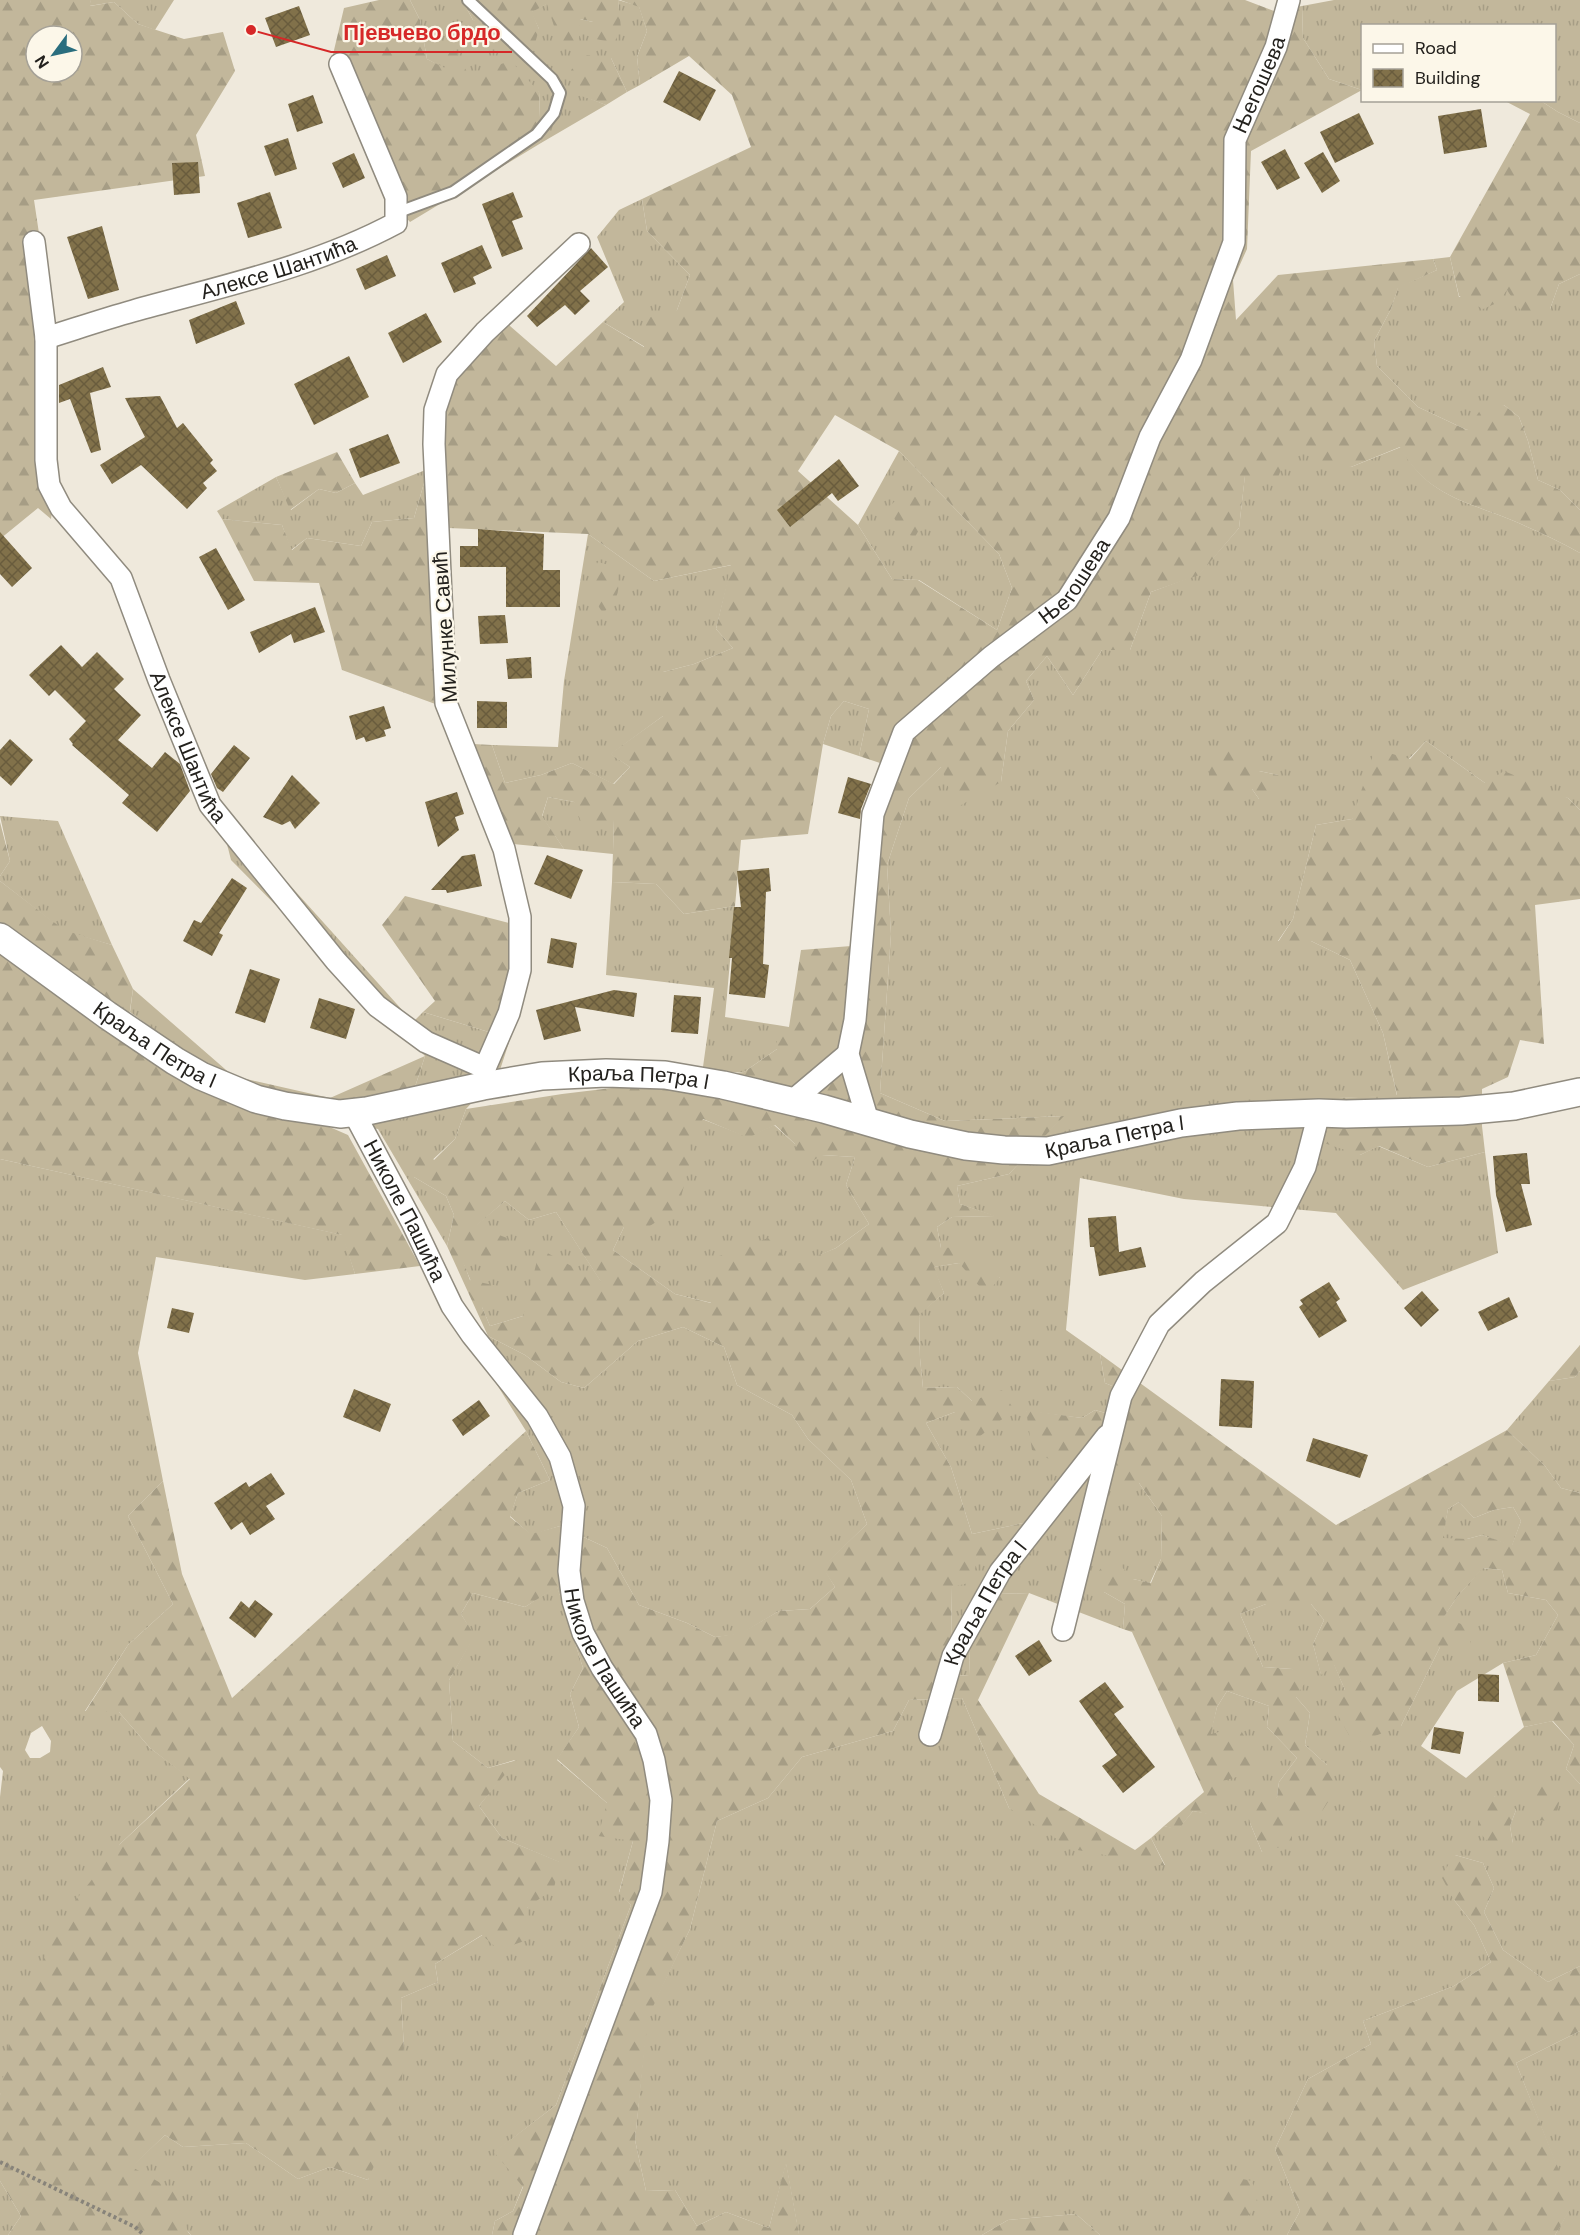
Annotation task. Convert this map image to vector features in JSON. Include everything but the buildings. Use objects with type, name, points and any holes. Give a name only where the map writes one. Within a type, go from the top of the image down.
[{"type":"street","name":"Његошева","points":[[868,1121],[848,1054],[855,1020],[873,814],[904,732],[991,657],[1067,600],[1119,518],[1150,437],[1191,360],[1234,242],[1235,140],[1276,47],[1289,0]]},
{"type":"street","points":[[340,64],[396,197],[396,213]]},
{"type":"street","name":"Алексе Шантића","points":[[46,338],[131,311],[267,275],[370,237],[396,223],[396,213]]},
{"type":"street","name":"Алексе Шантића","points":[[34,242],[46,338],[46,460],[49,485],[61,508],[122,579],[159,680],[210,805],[292,908],[377,1006],[426,1042],[484,1077]]},
{"type":"street","name":"Милунке Савић","points":[[484,1077],[509,1013],[520,970],[520,917],[504,849],[446,703],[434,444],[435,410],[447,374],[485,332],[579,244]]},
{"type":"street","name":"Краља Петра I","points":[[0,937],[175,1062],[201,1076],[228,1088],[285,1106],[340,1114],[354,1113],[484,1077],[606,1073],[664,1075],[712,1082],[868,1121],[910,1134],[966,1146],[1048,1151],[1182,1123],[1238,1116],[1461,1111],[1514,1106],[1580,1092]]},
{"type":"street","points":[[791,1102],[848,1054]]},
{"type":"street","name":"Николе Пашића","points":[[354,1113],[452,1306],[472,1335],[537,1416],[560,1457],[574,1506],[569,1571],[573,1601],[583,1633],[597,1659],[646,1734],[654,1760],[661,1800],[651,1892],[524,2235]]},
{"type":"street","name":"Краља Петра I","points":[[1063,1630],[1121,1396],[1159,1324],[1203,1282],[1277,1223],[1305,1167],[1319,1113]]},
{"type":"street","name":"Краља Петра I","points":[[930,1735],[953,1656],[1000,1572],[1112,1429]]},
{"type":"lane","name":"Алексе Шантића","points":[[396,213],[453,192],[537,134],[554,113],[560,93],[552,79],[468,0]]},
{"type":"path","points":[[0,2162],[135,2227],[144,2235]]},
{"type":"green space","points":[[0,0],[91,0],[90,6],[114,2],[138,24],[184,39],[223,32],[235,71],[196,135],[205,176],[34,200],[53,327],[55,482],[51,519],[38,508],[0,539]]},
{"type":"green space","points":[[91,0],[174,0],[155,30],[138,24],[114,2],[89,6]]},
{"type":"green space","points":[[379,0],[410,0],[420,20],[427,59],[447,69],[445,53],[457,53],[468,74],[511,61],[539,92],[541,143],[410,222],[389,198],[330,67],[344,8]]},
{"type":"green space","points":[[410,0],[462,0],[473,20],[539,29],[531,12],[548,3],[580,19],[593,22],[619,14],[618,0],[639,6],[647,31],[637,57],[640,85],[627,92],[611,58],[576,93],[606,105],[541,143],[539,92],[447,70],[427,59],[420,20]]},
{"type":"green space","points":[[462,0],[618,0],[621,28],[614,43],[596,39],[593,22],[580,19],[579,40],[560,45],[547,4],[532,12],[539,29],[534,47],[473,20]]},
{"type":"green space","points":[[620,0],[1245,0],[1274,11],[1302,6],[1303,38],[1329,79],[1361,91],[1251,151],[1247,249],[1233,280],[1236,320],[1278,275],[1433,259],[1437,270],[1398,288],[1391,309],[1374,341],[1377,366],[1418,407],[1467,430],[1481,409],[1504,405],[1519,417],[1538,480],[1560,490],[1580,510],[1580,553],[1509,519],[1447,494],[1421,476],[1400,447],[1351,467],[1316,462],[1295,433],[1277,480],[1245,476],[1239,528],[1199,575],[1151,592],[1130,650],[1102,650],[1073,695],[1047,656],[1026,681],[1034,700],[1008,731],[1001,782],[956,808],[941,767],[909,798],[887,865],[891,934],[880,1093],[945,1121],[1064,1116],[1009,1174],[957,1186],[960,1204],[996,1216],[952,1217],[937,1227],[941,1248],[962,1247],[1000,1278],[986,1294],[959,1263],[934,1267],[944,1293],[919,1315],[923,1388],[957,1387],[972,1401],[1002,1390],[1014,1410],[975,1440],[955,1412],[926,1423],[951,1467],[972,1534],[1028,1522],[1023,1554],[977,1557],[973,1582],[952,1587],[951,1644],[937,1662],[944,1677],[969,1675],[970,1646],[997,1594],[1029,1593],[978,1700],[1039,1794],[1135,1850],[1151,1838],[1165,1866],[1072,1849],[1009,1808],[962,1698],[909,1700],[893,1731],[802,1757],[768,1798],[717,1821],[690,1929],[648,2017],[635,2140],[646,2191],[675,2190],[697,2226],[726,2212],[769,2228],[786,2162],[799,2234],[804,2235],[492,2235],[495,2221],[513,2211],[523,2187],[494,2152],[556,2105],[631,1905],[619,1893],[633,1841],[598,1836],[607,1803],[557,1759],[579,1727],[570,1694],[583,1668],[557,1587],[525,1607],[473,1593],[461,1614],[475,1636],[449,1680],[453,1741],[488,1768],[517,1760],[479,1806],[502,1838],[560,1862],[554,1888],[527,1908],[527,1940],[499,1950],[482,1935],[435,1964],[438,1982],[401,1998],[404,2048],[400,2105],[368,2180],[330,2167],[298,2179],[246,2143],[183,2147],[165,2135],[132,2167],[175,2191],[191,2235],[8,2235],[21,2216],[0,2181],[0,2095],[14,2014],[75,1901],[120,1844],[190,1779],[150,1748],[119,1712],[85,1712],[128,1645],[173,1604],[128,1516],[163,1481],[182,1574],[232,1698],[526,1431],[550,1480],[518,1493],[510,1517],[531,1534],[560,1526],[607,1548],[639,1605],[687,1623],[715,1637],[741,1633],[779,1611],[810,1609],[835,1587],[822,1567],[867,1524],[851,1480],[808,1439],[792,1415],[737,1385],[724,1347],[683,1327],[638,1341],[584,1388],[561,1382],[525,1355],[488,1336],[447,1246],[454,1215],[446,1196],[414,1177],[412,1150],[425,1147],[434,1160],[455,1139],[466,1109],[562,1094],[744,1072],[777,1049],[777,1025],[789,1027],[801,950],[851,946],[883,764],[859,756],[869,709],[844,701],[831,716],[823,744],[808,834],[741,840],[735,906],[684,914],[656,884],[612,882],[614,820],[582,825],[574,802],[548,797],[542,816],[564,849],[513,844],[473,744],[492,745],[505,783],[541,775],[572,763],[614,784],[630,767],[610,754],[663,716],[663,672],[694,664],[733,648],[716,629],[731,565],[654,581],[588,534],[449,528],[426,485],[438,705],[342,670],[319,583],[254,581],[222,519],[282,525],[292,550],[307,538],[361,546],[372,522],[414,518],[428,469],[433,387],[494,312],[556,366],[603,322],[644,347],[646,318],[677,310],[690,275],[647,231],[642,199],[751,147],[732,95],[689,56],[640,85],[637,57],[647,31],[639,7]],"holes":[[[835,415],[899,451],[999,554],[1012,588],[997,630],[918,580],[892,579],[858,525],[798,471]],[[703,1119],[748,1138],[775,1125],[795,1144],[801,1168],[822,1155],[855,1157],[846,1185],[869,1224],[836,1248],[792,1266],[768,1238],[711,1259],[711,1303],[675,1294],[613,1250],[624,1227],[645,1229],[678,1208],[692,1156],[687,1142]],[[505,1201],[529,1220],[556,1212],[601,1282],[540,1249],[523,1316],[490,1326],[482,1307],[502,1287],[470,1280],[462,1258],[504,1258],[507,1238],[476,1226]]]},
{"type":"green space","points":[[1334,0],[1580,0],[1580,123],[1543,102],[1556,102],[1556,24],[1361,24],[1361,90],[1329,79],[1303,38],[1302,6]]},
{"type":"green space","points":[[587,55],[611,58],[627,92],[606,105],[576,94],[571,70]]},
{"type":"green space","points":[[1507,102],[1543,102],[1580,123],[1580,274],[1559,284],[1550,309],[1525,317],[1507,290],[1499,302],[1483,309],[1459,296],[1450,257],[1530,114]]},
{"type":"green space","points":[[642,199],[647,231],[690,275],[677,310],[645,347],[603,322],[624,302],[597,237],[619,210]]},
{"type":"green space","points":[[1450,257],[1459,297],[1507,290],[1550,309],[1559,284],[1580,274],[1580,510],[1560,490],[1538,480],[1519,417],[1504,405],[1467,430],[1418,407],[1377,366],[1374,341],[1391,309],[1398,287],[1437,270],[1433,259]]},
{"type":"green space","points":[[1295,432],[1351,467],[1401,447],[1422,476],[1447,494],[1509,519],[1580,553],[1580,810],[1568,798],[1485,783],[1426,741],[1352,819],[1316,825],[1293,919],[1278,941],[1311,941],[1350,960],[1383,1033],[1397,1096],[1339,1098],[1360,1155],[1378,1146],[1428,1167],[1485,1152],[1498,1253],[1403,1290],[1336,1213],[1184,1199],[1080,1178],[1066,1330],[1100,1354],[1105,1383],[1117,1388],[1109,1414],[1095,1410],[1082,1418],[1026,1411],[1115,1453],[1162,1516],[1161,1559],[1150,1583],[1133,1579],[1104,1592],[1125,1604],[1123,1629],[1029,1593],[997,1594],[970,1646],[969,1675],[944,1677],[936,1662],[951,1644],[952,1587],[977,1557],[1028,1522],[972,1534],[951,1467],[926,1423],[955,1412],[972,1401],[957,1387],[923,1388],[919,1314],[944,1293],[933,1267],[959,1263],[1000,1278],[941,1248],[937,1227],[952,1217],[994,1216],[960,1204],[957,1186],[1009,1174],[1063,1116],[945,1121],[880,1093],[891,934],[887,865],[909,798],[941,767],[1001,782],[1008,731],[1034,700],[1026,681],[1047,656],[1073,695],[1102,650],[1130,650],[1151,592],[1199,574],[1239,528],[1245,475]],"holes":[[[1259,771],[1278,775],[1259,799],[1252,789]]]},
{"type":"green space","points":[[899,451],[999,554],[1012,588],[997,630],[919,580],[892,579],[858,525]]},
{"type":"green space","points":[[337,452],[355,483],[336,493],[319,489],[290,510],[276,477]]},
{"type":"green space","points":[[428,469],[414,518],[372,522],[361,546],[307,538],[291,550],[282,525],[222,519],[217,511],[276,477],[291,510],[319,489],[336,493],[355,483],[363,495]]},
{"type":"green space","points":[[904,492],[923,500],[927,515],[915,537],[903,533],[888,508]]},
{"type":"green space","points":[[588,534],[654,581],[732,565],[716,629],[733,648],[694,664],[663,672],[663,716],[611,754],[630,767],[613,784],[572,763],[541,775],[505,783],[492,745],[558,747],[564,681]]},
{"type":"green space","points":[[598,562],[616,567],[618,581],[616,597],[603,613],[594,600],[590,588],[591,576]]},
{"type":"green space","points":[[844,701],[869,709],[859,756],[823,744],[831,716]]},
{"type":"green space","points":[[1426,741],[1485,783],[1504,771],[1568,798],[1580,810],[1580,899],[1535,905],[1544,1044],[1520,1040],[1508,1077],[1482,1089],[1485,1152],[1428,1167],[1379,1146],[1360,1155],[1324,1143],[1339,1098],[1397,1095],[1383,1033],[1350,960],[1311,941],[1278,942],[1293,919],[1316,825],[1352,819],[1375,749],[1410,759]]},
{"type":"green space","points":[[1248,748],[1259,771],[1278,775],[1286,787],[1270,801],[1259,799],[1252,789],[1240,799],[1209,785],[1209,765],[1216,751]]},
{"type":"green space","points":[[548,797],[574,802],[614,820],[613,854],[564,849],[542,817]]},
{"type":"green space","points":[[217,804],[413,1022],[423,1012],[492,1033],[512,1033],[499,1073],[466,1109],[455,1139],[414,1177],[446,1196],[454,1215],[447,1246],[378,1129],[338,1123],[415,1087],[425,1056],[231,860]]},
{"type":"green space","points":[[0,816],[58,821],[112,945],[64,931],[0,881],[0,876],[10,861]]},
{"type":"green space","points":[[0,822],[10,861],[0,876]]},
{"type":"green space","points":[[0,881],[64,930],[112,945],[133,989],[126,1038],[348,1135],[420,1266],[355,1274],[342,1235],[0,1159]]},
{"type":"green space","points":[[612,882],[656,884],[684,914],[735,906],[725,1017],[777,1025],[777,1049],[744,1072],[702,1074],[714,988],[606,975]]},
{"type":"green space","points":[[405,896],[509,923],[515,969],[492,1033],[423,1012],[435,1001],[382,925]]},
{"type":"green space","points":[[133,989],[233,1076],[210,1070],[130,1012]]},
{"type":"green space","points":[[425,1056],[415,1087],[338,1123],[233,1076],[330,1098]]},
{"type":"green space","points":[[702,1119],[748,1137],[774,1125],[795,1144],[822,1155],[855,1157],[846,1185],[869,1224],[836,1248],[712,1303],[675,1294],[613,1250],[624,1227]]},
{"type":"green space","points":[[0,1159],[343,1235],[355,1274],[305,1280],[156,1257],[138,1353],[163,1481],[128,1516],[173,1604],[128,1645],[85,1711],[119,1712],[150,1748],[190,1778],[120,1844],[0,2095],[0,1797],[3,1771],[0,1767]],"holes":[[[42,1726],[51,1741],[50,1752],[40,1758],[30,1758],[25,1750],[31,1733]]]},
{"type":"green space","points":[[505,1201],[529,1220],[556,1212],[602,1283],[523,1316],[490,1326],[461,1258],[504,1258],[475,1226]]},
{"type":"green space","points":[[683,1327],[724,1347],[737,1385],[792,1415],[808,1439],[851,1480],[867,1524],[823,1567],[835,1587],[810,1609],[779,1611],[741,1634],[715,1637],[687,1623],[639,1605],[607,1548],[560,1526],[531,1535],[510,1516],[518,1493],[550,1480],[526,1431],[482,1361],[488,1336],[525,1355],[561,1382],[584,1388],[638,1341]]},
{"type":"green space","points":[[1580,1345],[1580,1371],[1575,1377],[1549,1381]]},
{"type":"green space","points":[[1100,1354],[1336,1525],[1507,1430],[1545,1466],[1561,1488],[1580,1493],[1580,1784],[1566,1769],[1574,1745],[1553,1721],[1524,1727],[1503,1663],[1536,1655],[1558,1615],[1546,1600],[1508,1593],[1502,1570],[1483,1568],[1457,1597],[1444,1617],[1471,1628],[1470,1650],[1440,1647],[1401,1726],[1354,1744],[1330,1701],[1345,1690],[1334,1665],[1321,1675],[1313,1644],[1324,1620],[1311,1604],[1266,1604],[1240,1614],[1263,1667],[1292,1669],[1306,1681],[1296,1697],[1310,1713],[1305,1745],[1327,1765],[1338,1786],[1321,1813],[1292,1816],[1292,1844],[1262,1852],[1250,1823],[1246,1806],[1277,1797],[1279,1782],[1297,1758],[1267,1727],[1269,1706],[1227,1691],[1217,1707],[1211,1734],[1239,1727],[1263,1769],[1220,1782],[1216,1816],[1193,1811],[1178,1830],[1164,1826],[1204,1792],[1132,1632],[1123,1629],[1125,1604],[1104,1592],[1095,1576],[1105,1563],[1120,1565],[1133,1579],[1151,1583],[1161,1559],[1162,1516],[1139,1483],[1117,1481],[1115,1453],[1064,1467],[1032,1450],[1026,1410],[1082,1418],[1095,1410],[1109,1414],[1117,1388],[1105,1383]],"holes":[[[1459,1502],[1474,1518],[1494,1510],[1513,1507],[1521,1521],[1512,1545],[1482,1535],[1467,1539],[1443,1538],[1448,1509]]]},
{"type":"green space","points":[[1580,1371],[1580,1493],[1561,1488],[1545,1466],[1507,1430],[1549,1381],[1575,1377]]},
{"type":"green space","points":[[1459,1502],[1474,1518],[1494,1510],[1513,1507],[1521,1521],[1512,1546],[1482,1535],[1467,1539],[1442,1539],[1448,1509]]},
{"type":"green space","points":[[1482,1568],[1502,1570],[1508,1593],[1546,1600],[1558,1615],[1536,1655],[1503,1663],[1457,1691],[1421,1746],[1466,1778],[1524,1727],[1552,1721],[1574,1745],[1566,1769],[1580,1784],[1580,1966],[1548,1982],[1503,1950],[1484,1912],[1494,1888],[1483,1863],[1455,1855],[1454,1900],[1474,1925],[1491,1962],[1454,1986],[1363,2021],[1371,2044],[1308,2079],[1275,2149],[1300,2211],[1287,2235],[1100,2235],[1076,2214],[1008,2220],[982,2235],[799,2235],[786,2164],[769,2228],[726,2212],[697,2226],[675,2190],[646,2191],[635,2140],[647,2017],[690,1929],[717,1821],[768,1798],[802,1757],[893,1731],[909,1700],[962,1698],[1009,1808],[1165,1865],[1151,1838],[1164,1826],[1178,1829],[1193,1811],[1216,1815],[1210,1735],[1217,1707],[1227,1691],[1269,1706],[1267,1727],[1297,1758],[1279,1782],[1277,1797],[1250,1823],[1262,1852],[1292,1816],[1327,1765],[1305,1745],[1310,1713],[1296,1697],[1292,1669],[1263,1667],[1240,1614],[1266,1604],[1311,1604],[1324,1620],[1313,1644],[1321,1674],[1334,1664],[1345,1690],[1401,1726],[1440,1647],[1443,1618],[1457,1597]],"holes":[[[1494,1796],[1516,1810],[1510,1826],[1513,1844]]]},
{"type":"green space","points":[[557,1586],[583,1668],[570,1694],[579,1727],[557,1760],[607,1803],[633,1841],[619,1892],[631,1905],[556,2105],[495,2152],[523,2186],[513,2211],[495,2221],[492,2235],[191,2235],[131,2167],[165,2135],[183,2147],[246,2143],[298,2179],[330,2167],[368,2180],[404,2048],[401,1998],[438,1982],[435,1964],[527,1908],[559,1862],[502,1838],[479,1806],[515,1760],[488,1768],[453,1741],[449,1680],[474,1636],[461,1614],[473,1593],[525,1607]]},
{"type":"green space","points":[[1536,1783],[1551,1783],[1559,1803],[1555,1821],[1531,1820],[1536,1804],[1528,1787]]},
{"type":"green space","points":[[1495,1796],[1506,1799],[1516,1810],[1510,1826],[1513,1844],[1493,1847],[1478,1831],[1478,1801]]},
{"type":"green space","points":[[1455,1855],[1483,1863],[1494,1888],[1484,1912],[1503,1950],[1548,1982],[1580,1966],[1580,2031],[1516,2063],[1573,2205],[1555,2235],[1287,2235],[1300,2211],[1275,2149],[1308,2079],[1371,2044],[1363,2021],[1454,1986],[1491,1962],[1474,1925],[1454,1900],[1441,1876]]},
{"type":"green space","points":[[1580,2031],[1580,2235],[1555,2235],[1572,2205],[1516,2063]]},
{"type":"green space","points":[[1238,2178],[1252,2181],[1258,2203],[1244,2221],[1234,2219],[1222,2207],[1225,2184]]},
{"type":"green space","points":[[0,2181],[21,2216],[8,2235],[0,2235]]},
{"type":"green space","points":[[1076,2214],[1100,2235],[982,2235],[1008,2220]]},
{"type":"place","name":"Пјевчево брдо","points":[[251,30]]}]
